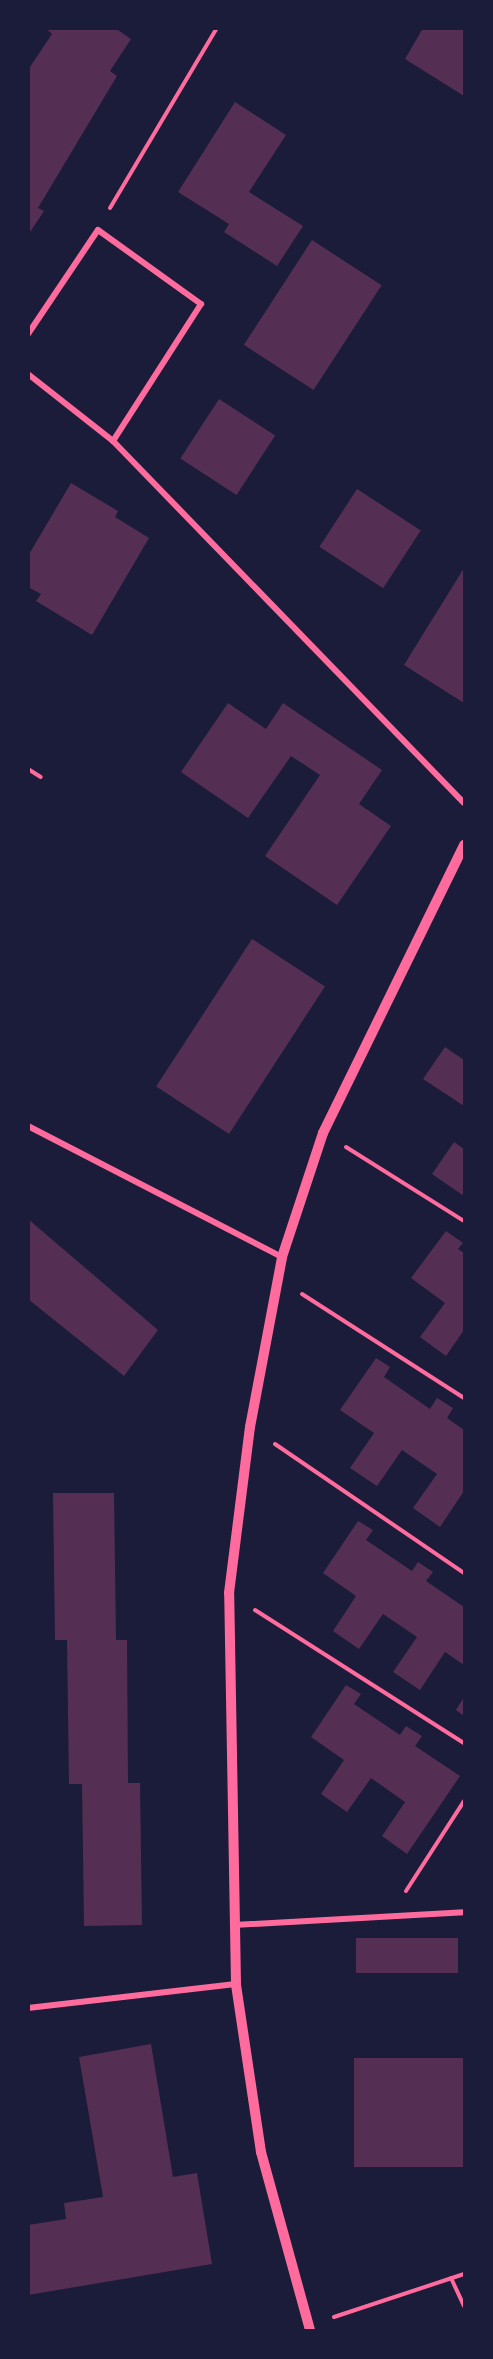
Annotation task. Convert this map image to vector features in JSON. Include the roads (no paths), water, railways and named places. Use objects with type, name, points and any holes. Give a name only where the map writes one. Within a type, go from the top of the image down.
[{"type":"street","points":[[28,334],[98,230],[201,304],[113,441]]},
{"type":"street","points":[[28,374],[113,441],[465,803]]},
{"type":"street","points":[[309,2327],[261,2152],[236,1984],[233,1925],[229,1593],[250,1427],[282,1257],[323,1133],[465,845]]},
{"type":"street","points":[[28,1126],[282,1257]]},
{"type":"street","points":[[233,1925],[390,1914],[465,1912]]},
{"type":"street","points":[[28,2008],[236,1984]]}]
